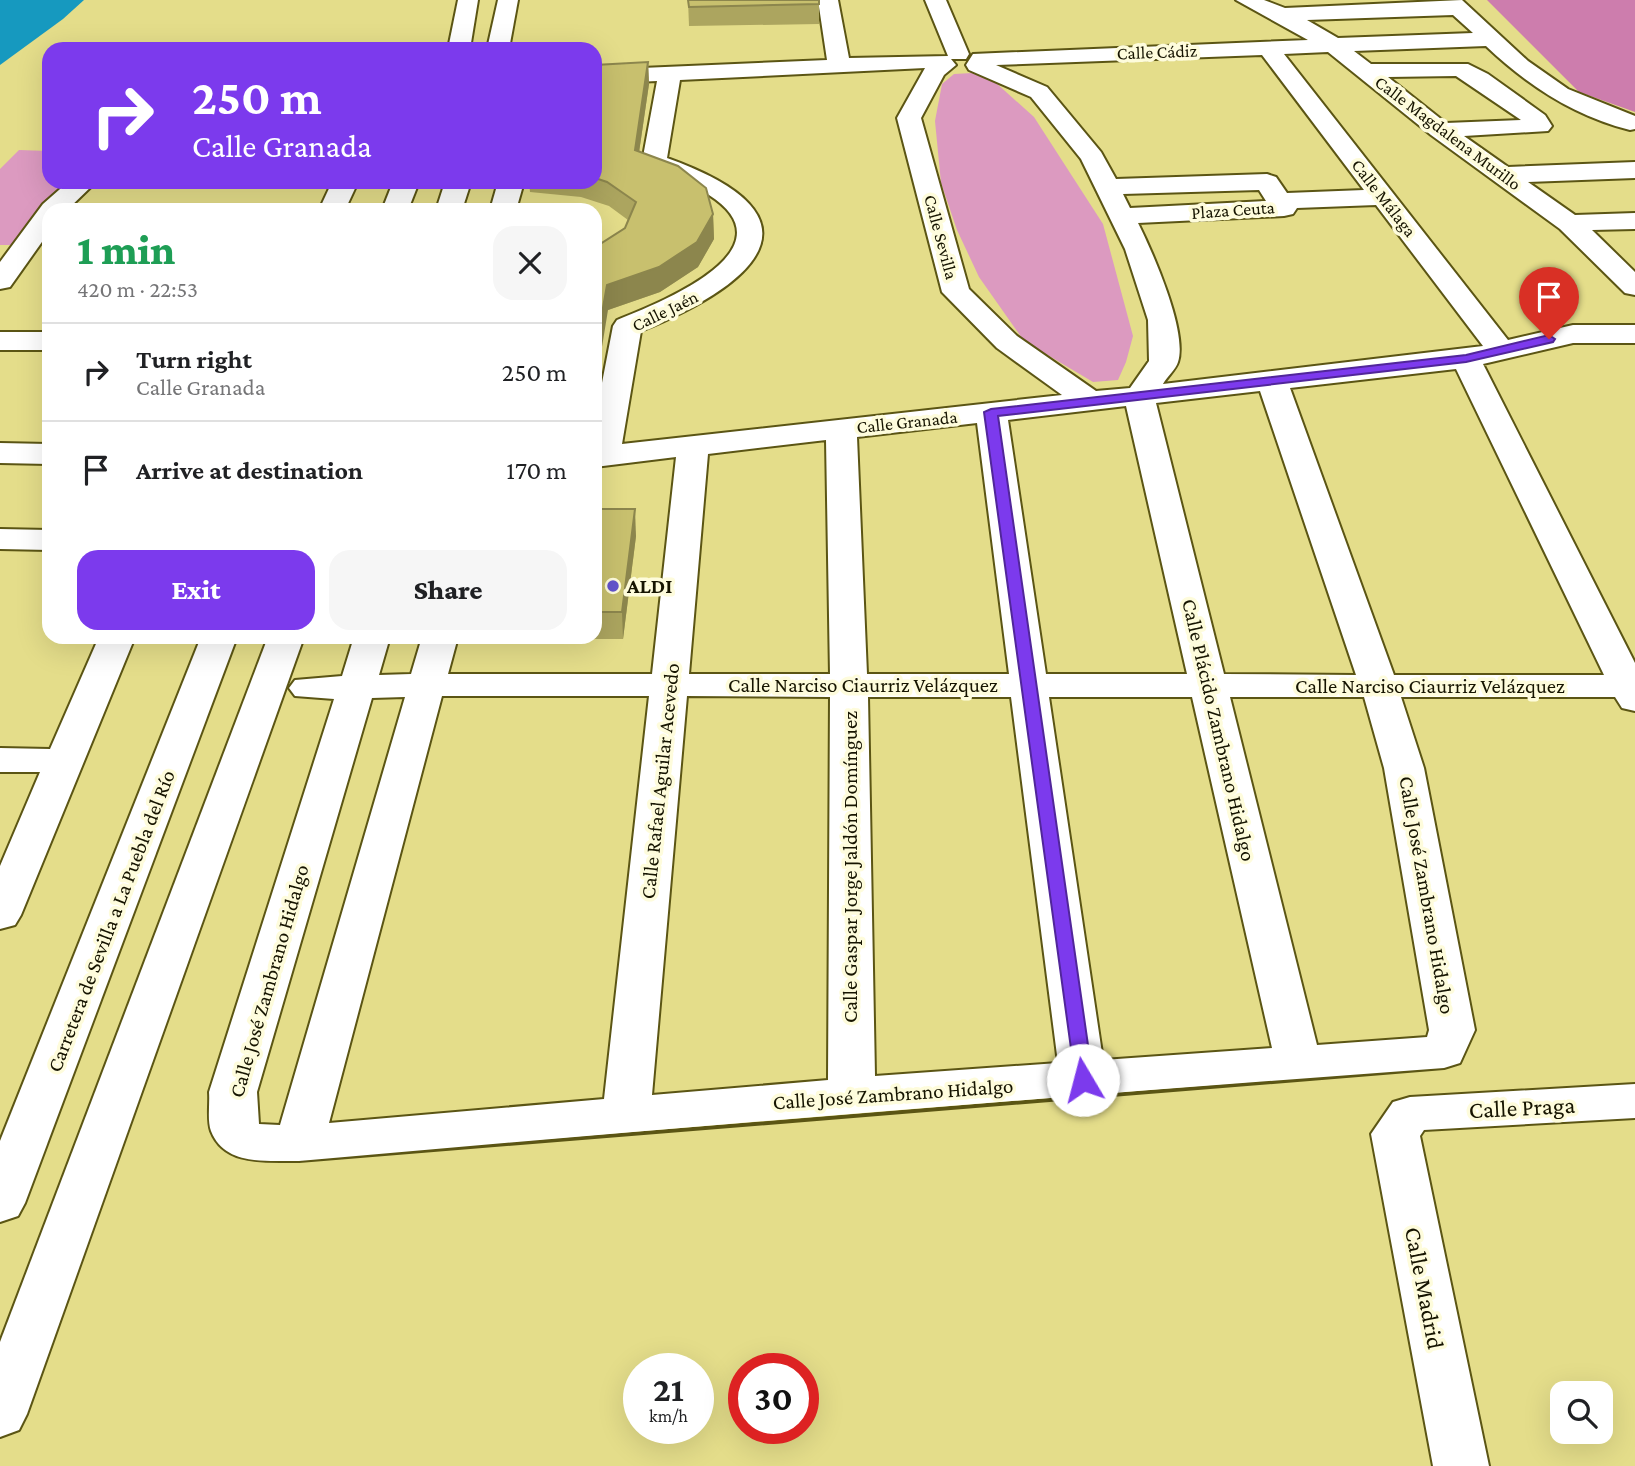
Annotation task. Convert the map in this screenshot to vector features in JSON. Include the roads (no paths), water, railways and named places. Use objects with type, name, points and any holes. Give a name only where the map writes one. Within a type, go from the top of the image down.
[{"type":"street","points":[[460,42],[468,0]]},
{"type":"street","points":[[499,42],[508,0]]},
{"type":"street","points":[[828,0],[839,65]]},
{"type":"street","points":[[935,0],[960,61],[1039,92],[1092,157],[1138,249],[1162,320],[1164,361],[1139,396]]},
{"type":"street","name":"Calle Magdalena Murillo","points":[[1246,0],[1282,15],[1334,45],[1440,130],[1625,265],[1635,287]]},
{"type":"street","points":[[1282,15],[1454,4],[1520,66],[1560,94],[1630,123]]},
{"type":"street","name":"Calle Cádiz","points":[[602,77],[1491,39]]},
{"type":"street","name":"Calle Málaga","points":[[1268,48],[1500,349]]},
{"type":"street","name":"Calle Sevilla","points":[[960,61],[935,71],[909,118],[956,292],[1007,342],[1090,401]]},
{"type":"street","points":[[1366,71],[1460,69],[1490,86],[1537,120],[1540,126],[1440,130]]},
{"type":"street","name":"Calle Jaén","points":[[602,442],[627,326],[704,292],[736,266],[750,243],[749,223],[735,202],[708,185],[654,162],[670,72]]},
{"type":"street","points":[[1502,175],[1635,170]]},
{"type":"street","name":"Plaza Ceuta","points":[[1107,187],[1267,182],[1283,208],[1121,216]]},
{"type":"street","points":[[60,203],[75,189]]},
{"type":"street","points":[[1279,201],[1384,197]]},
{"type":"street","points":[[1569,223],[1635,221]]},
{"type":"street","points":[[0,281],[42,224]]},
{"type":"street","name":"Calle Granada","points":[[602,456],[1466,359],[1573,334],[1635,334]]},
{"type":"street","points":[[0,341],[42,341]]},
{"type":"street","points":[[1466,359],[1632,693]]},
{"type":"street","name":"Calle José Zambrano Hidalgo","points":[[370,644],[233,1092],[234,1129],[247,1142],[299,1143],[852,1095],[1444,1052],[1452,1030],[1404,768],[1379,686],[1272,381]]},
{"type":"street","name":"Calle Plácido Zambrano Hidalgo","points":[[1139,396],[1299,1064]]},
{"type":"street","points":[[991,412],[1083,1080]]},
{"type":"street","name":"Calle Gaspar Jorge Jaldón Domínguez","points":[[841,429],[849,685],[852,1095]]},
{"type":"street","name":"Calle Rafael Aguilar Acevedo","points":[[626,1115],[693,446]]},
{"type":"street","points":[[0,453],[42,449]]},
{"type":"street","points":[[0,538],[42,540]]},
{"type":"street","points":[[0,915],[114,644]]},
{"type":"street","name":"Carretera de Sevilla a La Puebla del Río","points":[[0,1203],[216,644]]},
{"type":"street","points":[[0,1414],[283,644]]},
{"type":"street","points":[[299,1143],[438,644]]},
{"type":"street","name":"Calle Narciso Ciaurriz Velázquez","points":[[308,688],[427,685],[1379,686],[1632,693]]},
{"type":"street","points":[[0,760],[66,761]]},
{"type":"street","name":"Calle Praga","points":[[1410,1114],[1635,1101]]},
{"type":"street","name":"Calle Madrid","points":[[1410,1114],[1395,1134],[1461,1466]]},
{"type":"water","points":[[0,0],[84,0],[63,19],[0,65]]},
{"type":"place","name":"ALDI","points":[[613,586]]}]
